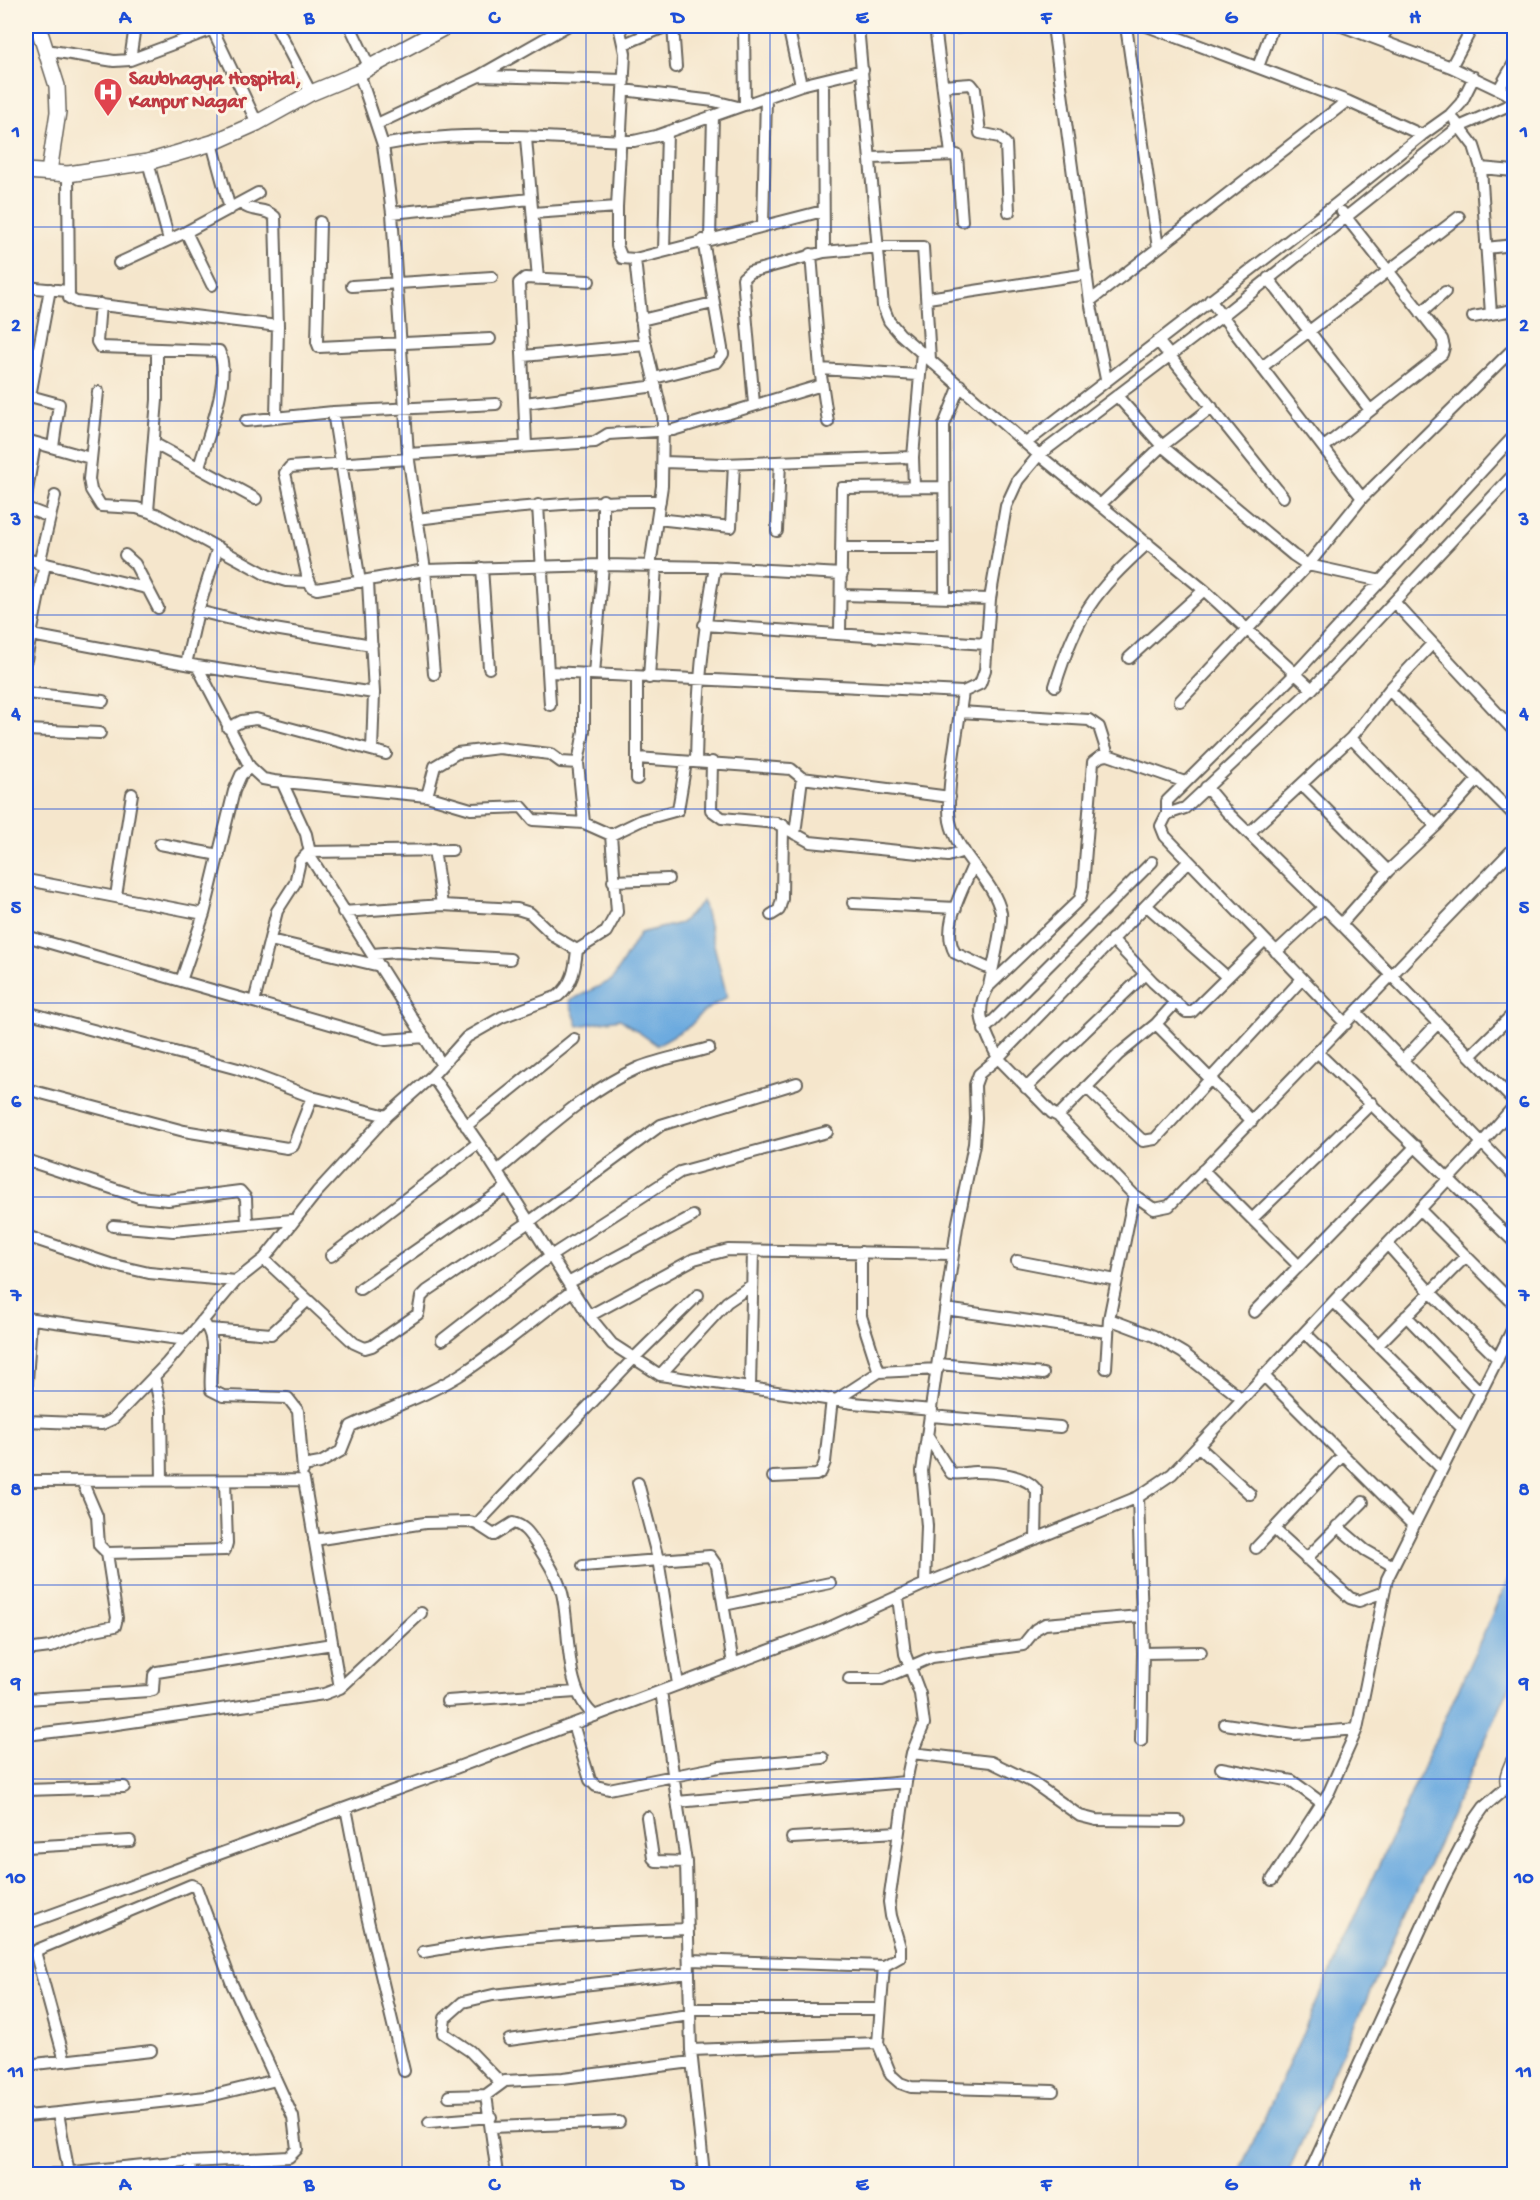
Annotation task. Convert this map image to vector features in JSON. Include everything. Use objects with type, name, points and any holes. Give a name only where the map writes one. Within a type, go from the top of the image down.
[{"type":"street","points":[[38,26],[57,86],[58,112],[49,172]]},
{"type":"street","points":[[130,60],[135,26]]},
{"type":"street","points":[[276,26],[311,93]]},
{"type":"street","points":[[350,26],[364,69],[383,145],[392,213],[408,456],[425,570],[434,674]]},
{"type":"street","points":[[26,171],[68,174],[148,162],[212,143],[364,69],[431,29],[447,26]]},
{"type":"street","points":[[377,124],[480,76],[567,26]]},
{"type":"street","points":[[619,26],[624,44],[617,207],[619,253],[622,258],[635,259],[706,239],[823,211]]},
{"type":"street","points":[[624,44],[667,26]]},
{"type":"street","points":[[673,26],[676,67]]},
{"type":"street","points":[[741,106],[744,26]]},
{"type":"street","points":[[788,26],[801,85]]},
{"type":"street","points":[[858,26],[884,306],[889,321],[1040,455],[1204,590],[1312,689]]},
{"type":"street","points":[[951,154],[936,28],[971,26]]},
{"type":"street","points":[[1053,26],[1090,301],[1106,380]]},
{"type":"street","points":[[1126,26],[1158,248]]},
{"type":"street","points":[[1147,26],[1347,101],[1422,135]]},
{"type":"street","points":[[1258,67],[1273,26]]},
{"type":"street","points":[[1342,26],[1451,67],[1515,97]]},
{"type":"street","points":[[1381,40],[1389,26]]},
{"type":"street","points":[[1451,67],[1473,26]]},
{"type":"street","points":[[46,50],[114,61],[130,60],[215,27],[257,123]]},
{"type":"street","points":[[1499,89],[1515,63]]},
{"type":"street","points":[[383,145],[412,139],[455,135],[644,139],[801,85],[863,70]]},
{"type":"street","points":[[480,76],[623,85],[741,106]]},
{"type":"street","points":[[1026,443],[1422,135],[1450,116],[1461,104],[1474,77]]},
{"type":"street","points":[[823,80],[824,252]]},
{"type":"street","points":[[943,86],[971,84],[975,89],[980,133],[999,138],[1006,144],[1009,212]]},
{"type":"street","points":[[763,225],[766,97]]},
{"type":"street","points":[[1090,301],[1347,101]]},
{"type":"street","points":[[550,672],[963,693],[980,684],[985,670],[990,598],[1006,506],[1018,480],[1040,455],[1222,316],[1459,127],[1515,103]]},
{"type":"street","points":[[525,403],[655,382],[721,359],[723,354],[713,303],[706,239],[713,116]]},
{"type":"street","points":[[1450,116],[1474,146],[1481,168],[1491,314]]},
{"type":"street","points":[[664,251],[667,132]]},
{"type":"street","points":[[526,138],[538,279]]},
{"type":"street","points":[[212,143],[230,209]]},
{"type":"street","points":[[872,158],[951,154],[959,159],[962,220]]},
{"type":"street","points":[[148,162],[169,240]]},
{"type":"street","points":[[1481,168],[1515,171]]},
{"type":"street","points":[[68,174],[67,291],[69,298],[76,302],[217,321],[278,326]]},
{"type":"street","points":[[119,263],[186,232],[258,193]]},
{"type":"street","points":[[392,213],[531,199]]},
{"type":"street","points":[[241,203],[246,208],[267,211],[275,217],[278,326],[276,418]]},
{"type":"street","points":[[1324,447],[1442,354],[1444,347],[1442,339],[1336,204]]},
{"type":"street","points":[[533,213],[617,207]]},
{"type":"street","points":[[1262,367],[1459,217]]},
{"type":"street","points":[[320,222],[316,342],[319,347],[490,339]]},
{"type":"street","points":[[186,232],[212,285]]},
{"type":"street","points":[[1486,248],[1515,245]]},
{"type":"street","points":[[754,404],[743,278],[750,272],[811,254],[879,247],[923,247],[927,298],[926,355],[918,375],[913,457],[914,487]]},
{"type":"street","points":[[811,254],[820,369],[828,422]]},
{"type":"street","points":[[635,259],[641,320],[664,432],[653,566],[649,678]]},
{"type":"street","points":[[927,298],[1087,274]]},
{"type":"street","points":[[352,286],[492,278]]},
{"type":"street","points":[[526,445],[519,283],[525,278],[589,281]]},
{"type":"street","points":[[1268,278],[1370,410]]},
{"type":"street","points":[[26,286],[67,291]]},
{"type":"street","points":[[50,289],[28,395],[60,404],[53,447]]},
{"type":"street","points":[[1421,312],[1445,292]]},
{"type":"street","points":[[1210,300],[1362,498]]},
{"type":"street","points":[[641,320],[713,303]]},
{"type":"street","points":[[100,304],[98,342],[100,347],[216,349],[221,355],[220,391],[199,467]]},
{"type":"street","points":[[1473,317],[1515,310]]},
{"type":"street","points":[[1158,340],[1283,497]]},
{"type":"street","points":[[523,356],[646,345]]},
{"type":"street","points":[[1180,701],[1308,565],[1362,498],[1515,348]]},
{"type":"street","points":[[148,511],[154,444],[157,349]]},
{"type":"street","points":[[820,369],[918,375]]},
{"type":"street","points":[[309,582],[285,473],[290,467],[526,445],[595,442],[608,434],[664,432],[822,385]]},
{"type":"street","points":[[945,597],[945,425],[960,385]]},
{"type":"street","points":[[98,392],[89,485],[101,506],[148,511],[277,579],[309,582],[317,589],[425,570],[543,566],[715,567],[842,574]]},
{"type":"street","points":[[1117,396],[1162,446],[1255,526],[1308,565],[1381,581]]},
{"type":"street","points":[[246,421],[333,412],[496,404]]},
{"type":"street","points":[[1101,504],[1162,446],[1212,407]]},
{"type":"street","points":[[333,412],[339,464],[364,582],[372,645],[374,693],[372,750]]},
{"type":"street","points":[[1346,1024],[1165,836],[1161,826],[1167,814],[1167,801],[1296,673],[1515,436]]},
{"type":"street","points":[[26,497],[30,441],[90,458]]},
{"type":"street","points":[[154,444],[256,499]]},
{"type":"street","points":[[663,462],[734,464],[913,457]]},
{"type":"street","points":[[777,531],[780,462]]},
{"type":"street","points":[[657,519],[731,527],[734,464]]},
{"type":"street","points":[[1167,814],[1185,808],[1312,689],[1515,474]]},
{"type":"street","points":[[840,633],[842,488],[944,487]]},
{"type":"street","points":[[26,660],[28,635],[55,496]]},
{"type":"street","points":[[417,519],[538,504],[603,500],[660,501]]},
{"type":"street","points":[[584,823],[578,763],[584,731],[603,565],[603,500]]},
{"type":"street","points":[[538,504],[550,672],[550,705]]},
{"type":"street","points":[[26,508],[50,517]]},
{"type":"street","points":[[1055,686],[1074,629],[1089,603],[1111,577],[1148,543]]},
{"type":"street","points":[[218,547],[198,611],[192,665],[250,767],[263,779],[427,796],[471,809],[522,807],[533,820],[584,823],[611,835],[642,820],[678,810],[691,762],[704,625],[715,567]]},
{"type":"street","points":[[842,548],[944,548]]},
{"type":"street","points":[[125,555],[135,564],[158,608]]},
{"type":"street","points":[[26,559],[146,588]]},
{"type":"street","points":[[482,568],[489,668]]},
{"type":"street","points":[[1129,658],[1204,590]]},
{"type":"street","points":[[842,595],[990,598]]},
{"type":"street","points":[[1395,603],[1431,645],[1515,731]]},
{"type":"street","points":[[198,611],[268,628],[372,645]]},
{"type":"street","points":[[704,625],[986,644]]},
{"type":"street","points":[[28,635],[192,665],[374,693]]},
{"type":"street","points":[[1249,833],[1351,738],[1389,690],[1431,645]]},
{"type":"street","points":[[637,677],[637,779]]},
{"type":"street","points":[[1389,690],[1515,815]]},
{"type":"street","points":[[26,693],[103,701]]},
{"type":"street","points":[[963,693],[950,797],[950,821],[964,851],[998,903],[1002,916],[989,986]]},
{"type":"street","points":[[960,712],[1089,720],[1099,727],[1108,754]]},
{"type":"street","points":[[228,728],[242,721],[256,718],[386,754]]},
{"type":"street","points":[[26,730],[100,733]]},
{"type":"street","points":[[1351,738],[1436,826]]},
{"type":"street","points":[[427,796],[435,766],[457,753],[508,748],[550,754],[561,762],[578,763]]},
{"type":"street","points":[[1185,782],[1108,754],[1093,762],[1083,887],[1080,899],[989,986],[982,997],[980,1011],[984,1030],[998,1058],[1134,1195],[1154,1209],[1169,1206],[1515,848]]},
{"type":"street","points":[[637,758],[791,769],[802,778],[950,797]]},
{"type":"street","points":[[712,762],[711,810],[722,819],[783,825],[810,842],[948,856],[964,851]]},
{"type":"street","points":[[181,981],[204,914],[237,782],[250,767]]},
{"type":"street","points":[[795,834],[802,778]]},
{"type":"street","points":[[1341,924],[1388,871],[1436,826],[1478,779]]},
{"type":"street","points":[[282,782],[306,834],[309,852],[344,912],[442,1065]]},
{"type":"street","points":[[1302,785],[1388,871]]},
{"type":"street","points":[[26,1924],[824,1630],[925,1584],[1138,1497],[1172,1474],[1450,1178],[1515,1103],[1206,787]]},
{"type":"street","points":[[116,896],[132,794]]},
{"type":"street","points":[[771,915],[779,910],[783,899],[783,825]]},
{"type":"street","points":[[576,950],[606,932],[617,912],[611,835]]},
{"type":"street","points":[[160,844],[219,855]]},
{"type":"street","points":[[434,849],[442,905]]},
{"type":"street","points":[[254,1002],[277,910],[295,883],[300,861],[309,852],[452,850]]},
{"type":"street","points":[[984,1030],[1152,862]]},
{"type":"street","points":[[925,1584],[927,1527],[922,1471],[939,1367],[953,1254],[974,1144],[975,1085],[979,1074],[998,1058],[1188,862]]},
{"type":"street","points":[[973,865],[956,908],[949,938],[955,953],[992,970]]},
{"type":"street","points":[[613,881],[668,879]]},
{"type":"street","points":[[26,883],[116,896],[204,914]]},
{"type":"street","points":[[853,903],[956,908]]},
{"type":"street","points":[[344,912],[442,905],[517,909],[530,913],[555,937],[576,950]]},
{"type":"street","points":[[1147,906],[1226,976]]},
{"type":"street","points":[[1276,952],[1324,907]]},
{"type":"street","points":[[26,936],[386,1040],[405,1041],[424,1037]]},
{"type":"street","points":[[1112,939],[1144,974],[1186,1012],[1192,1012],[1264,941]]},
{"type":"street","points":[[270,940],[380,966]]},
{"type":"street","points":[[26,1421],[102,1424],[120,1413],[186,1340],[206,1325],[236,1281],[264,1259],[292,1220],[387,1116],[432,1076],[467,1037],[482,1026],[558,996],[567,990],[573,976],[576,950]]},
{"type":"street","points":[[372,954],[397,952],[510,959]]},
{"type":"street","points":[[1026,1088],[1144,974]]},
{"type":"street","points":[[1086,1087],[1143,1141],[1155,1139],[1302,979]]},
{"type":"street","points":[[1058,1116],[1118,1055],[1156,1024],[1176,1002]]},
{"type":"street","points":[[26,1012],[238,1069],[312,1097],[387,1116]]},
{"type":"street","points":[[1356,1012],[1515,1176]]},
{"type":"street","points":[[1470,1056],[1514,1015]]},
{"type":"street","points":[[1402,1061],[1438,1023]]},
{"type":"street","points":[[1156,1024],[1252,1121]]},
{"type":"street","points":[[466,1126],[574,1039]]},
{"type":"street","points":[[497,1171],[586,1099],[614,1080],[640,1067],[709,1048]]},
{"type":"street","points":[[1318,1053],[1515,1242]]},
{"type":"street","points":[[432,1076],[497,1171],[589,1316],[612,1344],[660,1375],[932,1413],[1060,1427]]},
{"type":"street","points":[[264,1259],[354,1343],[365,1348],[372,1346],[418,1314],[421,1297],[427,1291],[529,1222],[661,1125],[797,1083]]},
{"type":"street","points":[[26,1089],[184,1131],[287,1148],[293,1146],[312,1097]]},
{"type":"street","points":[[1252,1219],[1371,1103]]},
{"type":"street","points":[[442,1340],[550,1256],[680,1172],[827,1132]]},
{"type":"street","points":[[331,1256],[478,1143]]},
{"type":"street","points":[[1254,1312],[1416,1146]]},
{"type":"street","points":[[26,1160],[139,1197],[168,1200],[240,1191],[246,1198],[247,1224]]},
{"type":"street","points":[[1203,1170],[1299,1266]]},
{"type":"street","points":[[360,1289],[507,1187]]},
{"type":"street","points":[[1106,1368],[1109,1319],[1134,1195]]},
{"type":"street","points":[[1420,1210],[1515,1304]]},
{"type":"street","points":[[303,1466],[321,1462],[341,1451],[351,1426],[382,1411],[398,1408],[465,1372],[570,1287],[693,1216]]},
{"type":"street","points":[[113,1226],[174,1231],[292,1220]]},
{"type":"street","points":[[26,1236],[110,1264],[148,1273],[236,1281]]},
{"type":"street","points":[[1388,1245],[1430,1292],[1498,1359]]},
{"type":"street","points":[[589,1316],[694,1258],[728,1250],[953,1254]]},
{"type":"street","points":[[750,1388],[753,1251]]},
{"type":"street","points":[[861,1252],[861,1316],[879,1372]]},
{"type":"street","points":[[1378,1345],[1466,1256]]},
{"type":"street","points":[[1017,1261],[1116,1280]]},
{"type":"street","points":[[660,1375],[727,1302],[752,1285]]},
{"type":"street","points":[[477,1524],[634,1358],[698,1295]]},
{"type":"street","points":[[206,1325],[271,1334],[308,1300]]},
{"type":"street","points":[[1334,1302],[1462,1428]]},
{"type":"street","points":[[945,1309],[1107,1332]]},
{"type":"street","points":[[1406,1316],[1480,1392]]},
{"type":"street","points":[[26,1397],[28,1318],[186,1340]]},
{"type":"street","points":[[1109,1319],[1154,1336],[1184,1353],[1242,1399]]},
{"type":"street","points":[[206,1325],[212,1341],[211,1390],[223,1396],[288,1398],[298,1411],[304,1480],[340,1688]]},
{"type":"street","points":[[1272,1880],[1322,1803],[1357,1729],[1384,1592],[1393,1566],[1515,1326]]},
{"type":"street","points":[[1305,1334],[1441,1468]]},
{"type":"street","points":[[773,1477],[816,1475],[821,1472],[825,1462],[834,1400],[879,1372],[939,1367],[1043,1374]]},
{"type":"street","points":[[1263,1375],[1413,1525]]},
{"type":"street","points":[[154,1376],[161,1409],[162,1481]]},
{"type":"street","points":[[928,1437],[951,1473],[1003,1475],[1020,1478],[1034,1486],[1037,1491],[1036,1539]]},
{"type":"street","points":[[1198,1446],[1250,1494]]},
{"type":"street","points":[[1256,1548],[1343,1455]]},
{"type":"street","points":[[26,1481],[304,1480]]},
{"type":"street","points":[[26,1650],[50,1647],[90,1631],[115,1626],[117,1618],[107,1553],[99,1545],[97,1516],[82,1481]]},
{"type":"street","points":[[107,1553],[225,1550],[227,1543],[225,1481]]},
{"type":"street","points":[[638,1483],[658,1559],[678,1684]]},
{"type":"street","points":[[1138,1497],[1140,1616],[1143,1653],[1141,1741]]},
{"type":"street","points":[[1306,1559],[1363,1502]]},
{"type":"street","points":[[314,1540],[425,1523],[477,1524],[494,1535],[513,1523],[526,1529],[553,1569],[562,1594],[576,1692],[585,1709],[595,1716]]},
{"type":"street","points":[[1337,1526],[1365,1550],[1393,1566]]},
{"type":"street","points":[[1274,1529],[1350,1598],[1359,1601],[1384,1592]]},
{"type":"street","points":[[582,1566],[701,1555],[715,1559],[733,1664]]},
{"type":"street","points":[[724,1605],[830,1583]]},
{"type":"street","points":[[689,1960],[884,1966],[900,1957],[900,1947],[889,1902],[906,1782],[912,1753],[924,1724],[920,1694],[909,1667],[898,1597]]},
{"type":"street","points":[[26,1735],[324,1694],[340,1688],[421,1613]]},
{"type":"street","points":[[849,1678],[882,1679],[932,1657],[1023,1645],[1036,1629],[1045,1624],[1140,1616]]},
{"type":"street","points":[[26,1699],[148,1691],[153,1690],[154,1675],[157,1672],[332,1644]]},
{"type":"street","points":[[1143,1653],[1201,1652]]},
{"type":"street","points":[[661,1691],[686,1862],[691,2050],[704,2175]]},
{"type":"street","points":[[447,1701],[576,1692]]},
{"type":"street","points":[[573,1724],[590,1780],[596,1786],[609,1789],[719,1767],[823,1758]]},
{"type":"street","points":[[1225,1724],[1294,1734],[1357,1729]]},
{"type":"street","points":[[912,1753],[991,1762],[1032,1782],[1080,1816],[1096,1820],[1179,1821]]},
{"type":"street","points":[[1309,2175],[1443,1881],[1474,1821],[1484,1807],[1511,1789],[1507,1778],[1515,1761]]},
{"type":"street","points":[[1221,1768],[1292,1781],[1322,1803]]},
{"type":"street","points":[[677,1802],[906,1782]]},
{"type":"street","points":[[26,1790],[124,1787]]},
{"type":"street","points":[[346,1808],[367,1916],[404,2071]]},
{"type":"street","points":[[647,1817],[653,1858],[662,1863],[686,1862]]},
{"type":"street","points":[[792,1838],[898,1832]]},
{"type":"street","points":[[26,1847],[130,1841]]},
{"type":"street","points":[[53,2175],[130,2171],[191,2162],[277,2159],[294,2154],[297,2138],[293,2117],[232,1984],[198,1889],[191,1885],[37,1950],[36,1955],[65,2061]]},
{"type":"street","points":[[423,1952],[481,1941],[558,1934],[688,1929]]},
{"type":"street","points":[[884,1966],[878,2043],[891,2075],[911,2087],[1053,2091]]},
{"type":"street","points":[[501,2083],[470,2051],[443,2033],[445,2018],[463,2002],[493,1995],[576,1984],[689,1973]]},
{"type":"street","points":[[509,2040],[690,2012],[879,2009]]},
{"type":"street","points":[[691,2050],[878,2043]]},
{"type":"street","points":[[26,2065],[151,2051]]},
{"type":"street","points":[[449,2096],[486,2095],[501,2083],[692,2062]]},
{"type":"street","points":[[26,2116],[206,2097],[276,2080]]},
{"type":"street","points":[[486,2095],[496,2175]]},
{"type":"street","points":[[57,2113],[69,2174]]},
{"type":"street","points":[[429,2122],[619,2122]]},
{"type":"street","points":[[190,2175],[191,2162]]},
{"type":"water","points":[[703,901],[727,997],[703,1012],[690,1026],[657,1045],[620,1019],[578,1026],[569,1001],[612,980],[640,933],[681,923]]},
{"type":"water","points":[[1514,1566],[1514,1677],[1287,2174],[1239,2174]]},
{"type":"place","name":"Saubhagya Hospital, Kanpur Nagar","points":[[108,118]]}]
